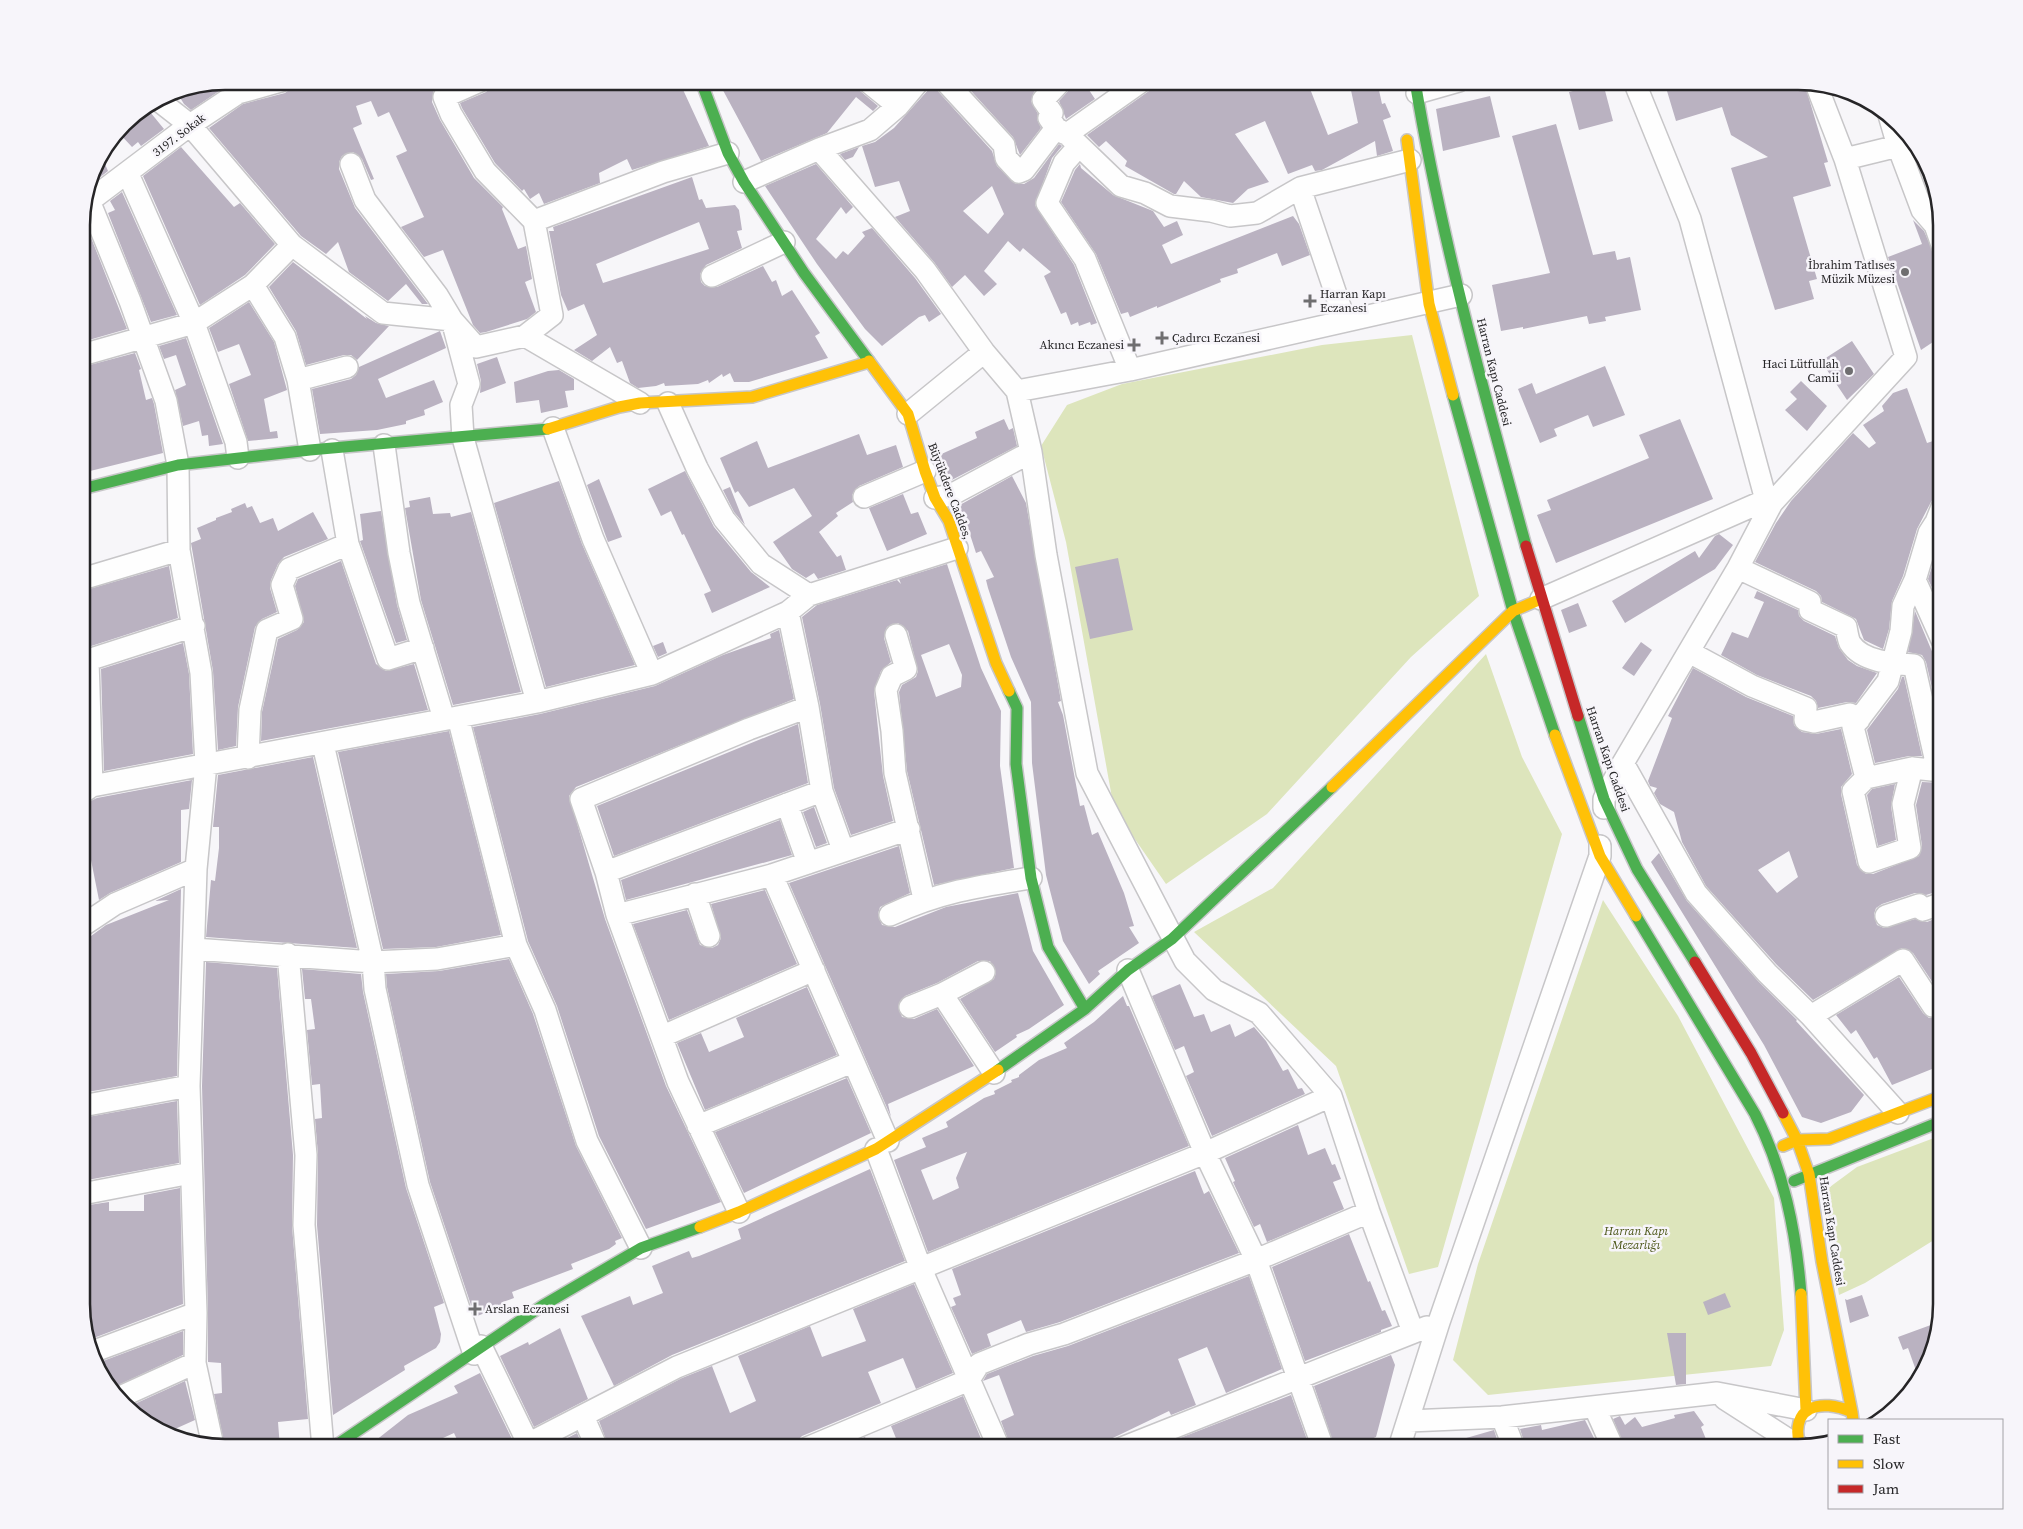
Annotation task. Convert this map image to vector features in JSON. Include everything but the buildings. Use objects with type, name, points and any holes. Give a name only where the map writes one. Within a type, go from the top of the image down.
[{"type":"street","name":"3197. Sokak","points":[[93,200],[190,125],[238,93],[249,90]]},
{"type":"street","points":[[351,164],[365,200],[437,295],[452,320],[476,347],[525,336],[552,315],[534,221],[485,171],[451,114],[444,97],[460,90]]},
{"type":"street","name":"Büyükdere Caddes,","points":[[704,90],[728,152],[744,182],[868,362],[908,414],[935,498],[949,521],[996,663],[1017,708],[1016,764],[1031,878],[1048,947],[1085,1009]]},
{"type":"street","points":[[878,90],[898,106]]},
{"type":"street","points":[[744,182],[818,149],[870,130],[898,106],[911,90]]},
{"type":"street","points":[[953,90],[1004,145],[1006,158],[1019,172],[1130,90]]},
{"type":"street","points":[[1052,90],[1043,100],[1052,113],[1049,118],[1067,136],[1121,186],[1145,193],[1170,206],[1212,211],[1230,216],[1257,213],[1300,188],[1410,160]]},
{"type":"street","name":"Harran Kapı Caddesi","points":[[1416,90],[1427,153],[1484,393],[1541,599],[1604,799],[1637,869],[1751,1053],[1797,1140],[1809,1174],[1822,1262],[1853,1416]]},
{"type":"street","points":[[1638,90],[1690,219],[1769,501]]},
{"type":"street","points":[[1402,1439],[1439,1322],[1600,856],[1604,799],[1623,763],[1738,568],[1769,501],[1906,357],[1845,159],[1819,92]]},
{"type":"street","points":[[164,105],[190,125],[292,245],[383,313],[452,320]]},
{"type":"street","points":[[1405,130],[1429,304],[1464,442],[1514,611],[1571,782],[1600,856],[1755,1114],[1773,1151],[1783,1185],[1796,1261],[1803,1324],[1806,1410],[1797,1429],[1799,1439]]},
{"type":"street","points":[[1894,131],[1922,210],[1933,223]]},
{"type":"street","points":[[1067,136],[1064,163],[1047,204],[1085,259],[1130,370]]},
{"type":"street","points":[[1845,159],[1898,146]]},
{"type":"street","points":[[818,149],[925,270],[984,352],[1017,391],[1031,452],[1046,555],[1087,773],[1172,939],[1185,960],[1214,990],[1259,1013],[1331,1096],[1369,1212],[1413,1332]]},
{"type":"street","points":[[534,221],[662,172],[728,152]]},
{"type":"street","points":[[128,174],[194,323],[236,442],[238,458]]},
{"type":"street","points":[[1300,188],[1345,321]]},
{"type":"street","points":[[91,213],[143,336],[166,401],[178,465],[179,550],[194,626],[200,673],[206,764],[196,869],[189,1086],[196,1313],[195,1363],[209,1438]]},
{"type":"street","points":[[712,276],[784,242]]},
{"type":"street","points":[[90,353],[194,323],[253,285],[292,245]]},
{"type":"street","points":[[253,285],[285,337],[298,380],[310,450]]},
{"type":"street","points":[[1017,391],[1130,370],[1345,321],[1429,304],[1461,295]]},
{"type":"street","points":[[452,320],[469,384],[461,405],[463,438],[537,702]]},
{"type":"street","points":[[525,336],[640,403]]},
{"type":"street","points":[[908,414],[984,352]]},
{"type":"street","points":[[90,486],[178,465],[310,450],[332,450],[553,428],[618,407],[640,403],[752,397],[868,362]]},
{"type":"street","points":[[298,380],[347,367]]},
{"type":"street","points":[[668,403],[697,468],[724,519],[760,564],[809,595]]},
{"type":"street","points":[[553,428],[597,548],[652,674]]},
{"type":"street","points":[[384,445],[398,553],[409,603],[423,648],[451,718],[516,945],[545,1010],[587,1141],[641,1248]]},
{"type":"street","points":[[332,450],[348,544],[388,659],[423,648]]},
{"type":"street","points":[[935,498],[951,495],[1031,452]]},
{"type":"street","points":[[864,497],[925,471]]},
{"type":"street","points":[[345,1439],[542,1306],[641,1248],[740,1212],[882,1145],[994,1073],[1085,1009],[1128,970],[1172,939],[1254,863],[1514,611],[1769,501]]},
{"type":"street","points":[[1866,778],[1853,727],[1888,681],[1901,631],[1903,606],[1915,580],[1929,532],[1933,527]]},
{"type":"street","points":[[248,758],[250,710],[267,630],[292,619],[282,585],[290,569],[348,544]]},
{"type":"street","points":[[90,788],[206,764],[323,744],[537,702],[652,674],[788,612],[809,595],[957,548]]},
{"type":"street","points":[[90,577],[179,550]]},
{"type":"street","points":[[1738,568],[1810,602],[1810,610],[1846,627],[1850,643],[1863,655],[1893,664],[1914,665],[1933,742]]},
{"type":"street","points":[[1915,580],[1933,620]]},
{"type":"street","points":[[788,612],[808,708],[822,791],[843,850]]},
{"type":"street","points":[[90,659],[194,626]]},
{"type":"street","points":[[896,635],[906,669],[892,676],[886,690],[892,731],[895,773],[924,899]]},
{"type":"street","points":[[1689,652],[1752,686],[1806,708],[1805,720],[1814,722],[1850,714],[1859,720]]},
{"type":"street","points":[[740,1212],[678,1082],[617,916],[606,872],[581,799],[749,729],[808,708]]},
{"type":"street","points":[[323,744],[372,962],[375,989],[418,1186],[477,1350],[521,1439]]},
{"type":"street","points":[[1623,763],[1696,893],[1767,973],[1811,1016],[1898,1113]]},
{"type":"street","points":[[1912,768],[1903,804],[1910,848],[1869,862],[1853,791],[1866,778],[1912,768],[1933,770]]},
{"type":"street","points":[[606,872],[822,791]]},
{"type":"street","points":[[787,804],[808,863]]},
{"type":"street","points":[[617,916],[772,875],[909,829]]},
{"type":"street","points":[[90,921],[115,904],[196,869]]},
{"type":"street","points":[[772,875],[852,1062],[882,1145],[921,1269],[996,1439]]},
{"type":"street","points":[[890,915],[924,899],[969,888],[1031,878]]},
{"type":"street","points":[[695,894],[709,936]]},
{"type":"street","points":[[1886,916],[1919,905],[1923,910],[1933,906]]},
{"type":"street","points":[[194,949],[288,954],[372,962],[437,959],[516,945]]},
{"type":"street","points":[[288,954],[306,1155],[304,1225],[334,1439]]},
{"type":"street","points":[[1811,1016],[1903,960],[1933,1005]]},
{"type":"street","points":[[662,1036],[814,970]]},
{"type":"street","points":[[1128,970],[1205,1153],[1256,1260],[1320,1439]]},
{"type":"street","points":[[910,1007],[942,994],[984,972]]},
{"type":"street","points":[[942,994],[994,1073]]},
{"type":"street","points":[[698,1126],[852,1062]]},
{"type":"street","points":[[90,1105],[189,1086]]},
{"type":"street","points":[[538,1439],[677,1367],[1205,1153],[1331,1096]]},
{"type":"street","points":[[1773,1151],[1797,1140],[1829,1139],[1933,1099]]},
{"type":"street","points":[[1783,1185],[1933,1125]]},
{"type":"street","points":[[90,1192],[191,1173]]},
{"type":"street","points":[[829,1439],[970,1380],[979,1364],[1029,1344],[1064,1334],[1256,1260],[1369,1212]]},
{"type":"street","points":[[98,1350],[196,1313]]},
{"type":"street","points":[[1144,1439],[1439,1322]]},
{"type":"street","points":[[126,1394],[195,1363]]},
{"type":"street","points":[[1408,1421],[1502,1417],[1717,1393],[1806,1410],[1822,1404],[1832,1404],[1853,1416]]},
{"type":"street","points":[[1717,1393],[1788,1439]]},
{"type":"street","points":[[1594,1408],[1610,1439]]},
{"type":"street","points":[[583,1416],[594,1439]]},
{"type":"street","points":[[1502,1417],[1511,1439]]},
{"type":"green space","points":[[1412,335],[1479,596],[1411,657],[1267,814],[1166,884],[1114,809],[1066,542],[1041,446],[1067,405],[1122,384],[1322,345]]},
{"type":"green space","points":[[1486,654],[1522,757],[1562,834],[1438,1267],[1409,1274],[1336,1066],[1194,932],[1273,888]]},
{"type":"green space","name":"Harran Kapı Mezarlığı","points":[[1603,900],[1678,1016],[1774,1198],[1784,1330],[1771,1366],[1488,1395],[1453,1360],[1478,1264]]},
{"type":"green space","points":[[1933,1138],[1933,1241],[1865,1283],[1839,1295],[1823,1192],[1857,1167]]},
{"type":"traffic: fast","points":[[704,90],[728,153],[744,182],[804,273],[869,361]]},
{"type":"traffic: fast","points":[[1417,90],[1450,257],[1526,546]]},
{"type":"traffic: fast","points":[[1453,395],[1513,611],[1555,735]]},
{"type":"traffic: fast","points":[[90,487],[178,465],[310,450],[548,429]]},
{"type":"traffic: fast","points":[[1009,691],[1017,708],[1016,764],[1031,878],[1048,947],[1085,1009]]},
{"type":"traffic: fast","points":[[1578,716],[1604,799],[1637,869],[1695,962]]},
{"type":"traffic: fast","points":[[998,1070],[1085,1009],[1128,970],[1172,939],[1332,787]]},
{"type":"traffic: fast","points":[[1636,916],[1755,1114],[1765,1136],[1774,1157],[1787,1202],[1796,1247],[1801,1294]]},
{"type":"traffic: fast","points":[[1794,1181],[1933,1125]]},
{"type":"traffic: fast","points":[[345,1439],[542,1306],[641,1248],[700,1227]]},
{"type":"traffic: slow","points":[[1407,140],[1429,304],[1453,395]]},
{"type":"traffic: slow","points":[[869,361],[908,414],[925,471],[935,498],[949,521],[996,663],[1009,691]]},
{"type":"traffic: slow","points":[[548,429],[619,407],[640,403],[752,397],[869,362]]},
{"type":"traffic: slow","points":[[1332,787],[1513,611],[1541,599]]},
{"type":"traffic: slow","points":[[1555,735],[1600,856],[1636,916]]},
{"type":"traffic: slow","points":[[700,1227],[739,1212],[876,1149],[998,1070]]},
{"type":"traffic: slow","points":[[1783,1146],[1797,1140],[1829,1139],[1933,1099]]},
{"type":"traffic: slow","points":[[1783,1113],[1797,1140],[1809,1174],[1822,1262],[1852,1412]]},
{"type":"traffic: slow","points":[[1801,1294],[1806,1410]]},
{"type":"traffic: slow","points":[[1799,1439],[1799,1422],[1803,1414],[1810,1409],[1819,1406],[1840,1408],[1852,1412],[1853,1419]]},
{"type":"traffic: jam","points":[[1526,546],[1578,716]]},
{"type":"traffic: jam","points":[[1695,962],[1751,1053],[1783,1113]]},
{"type":"place","name":"İbrahim Tatlıses Müzik Müzesi","points":[[1905,272]]},
{"type":"place","name":"Harran Kapı Eczanesi","points":[[1310,301]]},
{"type":"place","name":"Çadırcı Eczanesi","points":[[1162,338]]},
{"type":"place","name":"Akıncı Eczanesi","points":[[1134,345]]},
{"type":"place","name":"Haci Lütfullah Camii","points":[[1849,371]]},
{"type":"place","name":"Arslan Eczanesi","points":[[475,1309]]}]
